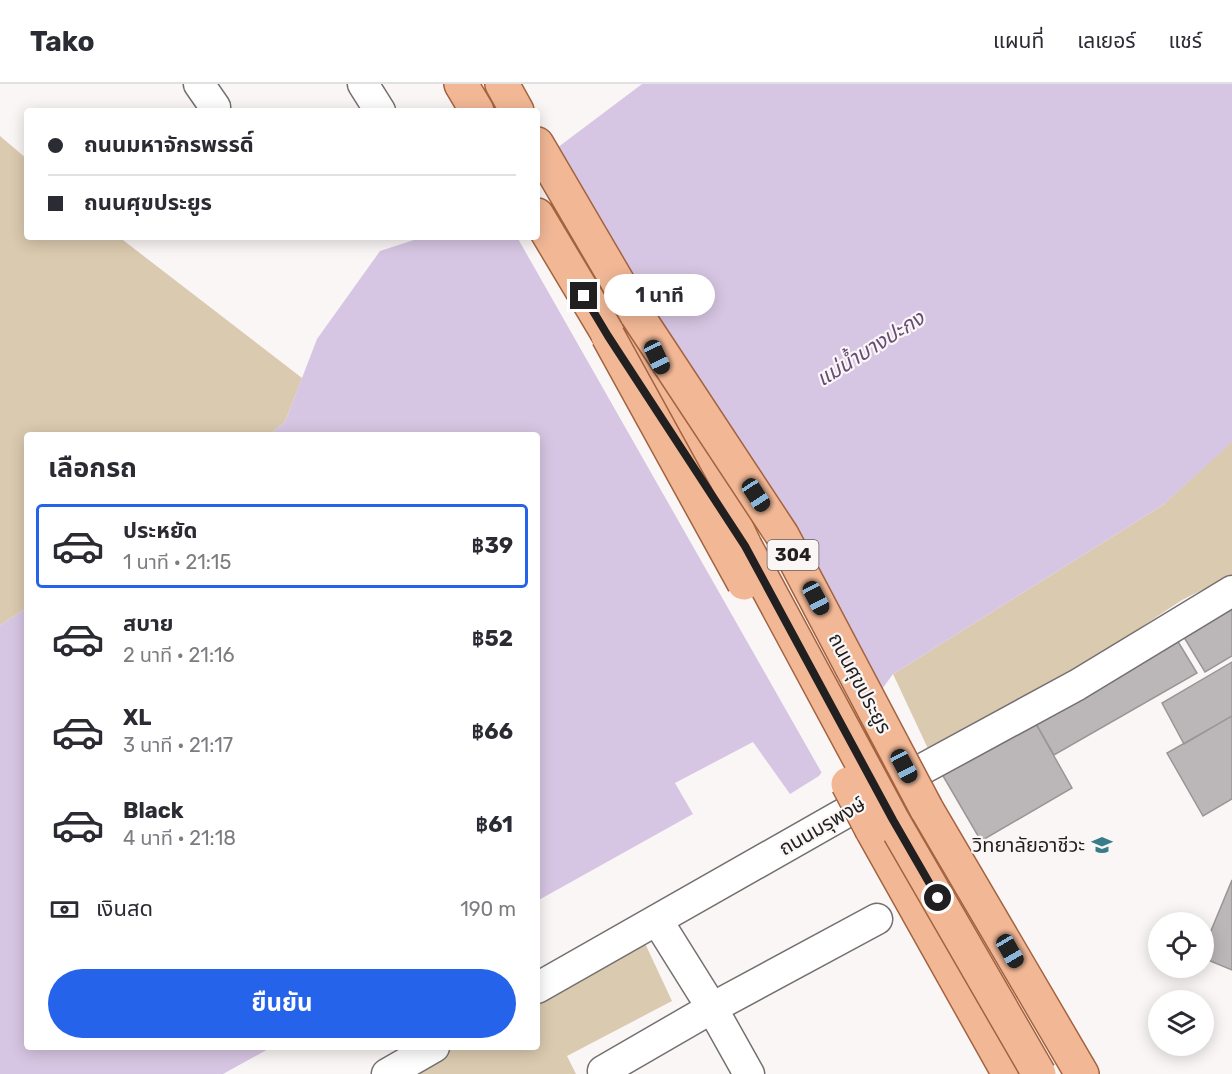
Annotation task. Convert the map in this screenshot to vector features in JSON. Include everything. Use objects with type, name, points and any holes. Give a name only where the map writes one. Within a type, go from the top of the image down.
[{"type":"main road","points":[[461,84],[475,108]]},
{"type":"main road","points":[[502,84],[515,108]]},
{"type":"main road","name":"ถนนศุขประยูร","points":[[540,149],[637,315],[782,535],[926,808],[1082,1074]]},
{"type":"main road","name":"304","points":[[540,220],[608,336],[740,576],[872,830],[1009,1074]]},
{"type":"main road","name":"ถนนศุขประยูร","points":[[637,315],[745,546]]},
{"type":"main road","name":"304","points":[[608,336],[745,546]]},
{"type":"main road","points":[[745,546],[893,820],[1039,1074]]},
{"type":"street","points":[[199,84],[215,108]]},
{"type":"street","points":[[363,84],[378,108]]},
{"type":"street","name":"ถนนมรุพงษ์","points":[[540,986],[926,767],[1077,685],[1232,591]]},
{"type":"street","points":[[605,1074],[603,1071],[711,1008],[877,919]]},
{"type":"street","points":[[657,920],[749,1074]]},
{"type":"street","points":[[387,1074],[430,1050]]},
{"type":"shaded area","points":[[0,136],[24,156],[24,240],[123,240],[302,378],[285,422],[273,432],[24,432],[24,610],[0,625]]},
{"type":"shaded area","points":[[1232,441],[1232,575],[1182,600],[1090,661],[930,753],[893,674],[1163,505]]},
{"type":"shaded area","points":[[643,939],[672,1001],[567,1056],[576,1074],[403,1074],[446,1050],[540,1050],[540,996]]},
{"type":"water","name":"แม่น้ำบางปะกง","points":[[642,84],[1232,84],[1232,442],[1163,505],[893,674],[819,776],[790,794],[753,742],[675,783],[693,814],[540,899],[540,432],[273,432],[285,422],[317,339],[380,251],[414,240],[540,240],[540,161]]},
{"type":"water","points":[[24,610],[24,1050],[267,1050],[223,1074],[0,1074],[0,625]]},
{"type":"pier","points":[[556,144],[878,700],[823,775],[519,240],[540,240],[540,157]]},
{"type":"building","points":[[1232,604],[1232,656],[1205,672],[1182,634]]},
{"type":"building","points":[[1174,635],[1197,673],[1054,755],[1032,717]]},
{"type":"building","points":[[1232,662],[1232,716],[1184,744],[1162,703]]},
{"type":"building","points":[[1232,716],[1232,799],[1203,816],[1167,753]]},
{"type":"building","points":[[1032,717],[1072,788],[981,841],[939,769]]},
{"type":"building","points":[[1232,880],[1232,970],[1214,963],[1214,923]]},
{"type":"place","name":"วิทยาลัยอาชีวะ","points":[[1102,845]]},
{"type":"route","points":[[584,296],[745,546],[893,820],[938,898]]}]
